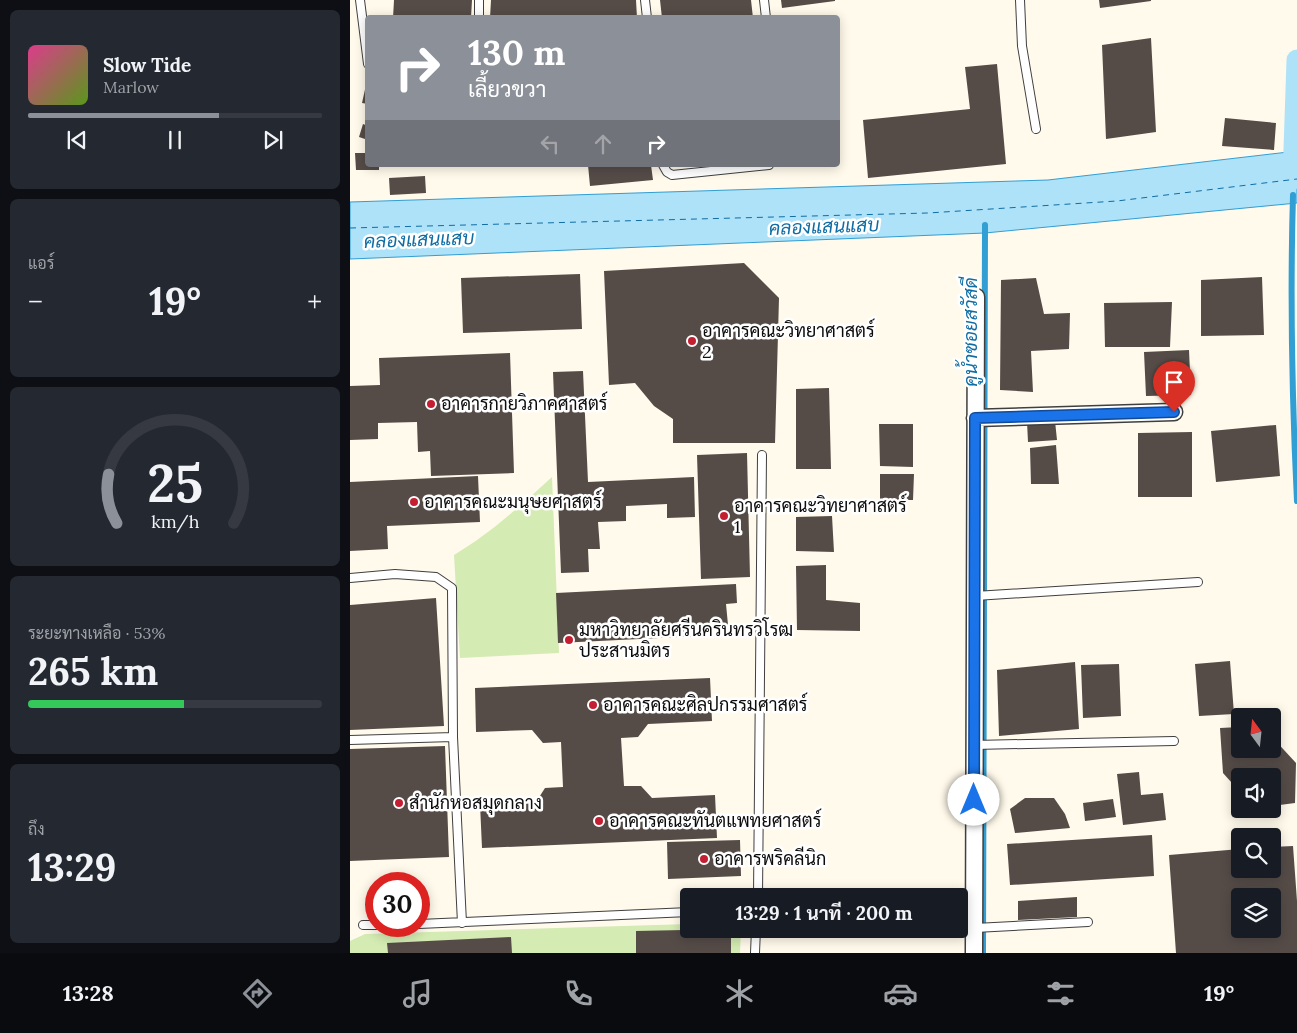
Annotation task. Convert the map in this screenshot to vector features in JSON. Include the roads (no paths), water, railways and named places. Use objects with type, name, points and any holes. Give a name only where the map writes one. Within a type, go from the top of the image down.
[{"type":"street","points":[[974,953],[981,927],[977,745],[982,596],[976,418],[976,297]]},
{"type":"street","points":[[976,418],[1174,412]]},
{"type":"lane","points":[[360,0],[365,40]]},
{"type":"lane","points":[[479,0],[479,15]]},
{"type":"lane","points":[[645,0],[647,15]]},
{"type":"lane","points":[[764,0],[766,15]]},
{"type":"lane","points":[[1020,0],[1022,46],[1036,130]]},
{"type":"lane","points":[[664,167],[672,175],[750,167]]},
{"type":"lane","points":[[758,888],[762,455]]},
{"type":"lane","points":[[350,578],[395,574],[436,577],[452,588],[453,738],[462,923]]},
{"type":"lane","points":[[982,596],[1198,582]]},
{"type":"lane","points":[[350,740],[453,738]]},
{"type":"lane","points":[[977,745],[1174,741]]},
{"type":"lane","points":[[430,924],[680,912]]},
{"type":"lane","points":[[981,927],[1088,922]]},
{"type":"lane","points":[[755,953],[756,938]]},
{"type":"water","name":"คลองแสนแสบ","points":[[1297,151],[1297,203],[985,233],[350,259],[350,202],[1048,180]]},
{"type":"waterway","points":[[1293,179],[1297,60]]},
{"type":"waterway","name":"คูน้ำซอยสวัสดี","points":[[1293,195],[1292,348],[1297,501]]},
{"type":"waterway","name":"คูน้ำซอยสวัสดี","points":[[983,953],[985,225]]},
{"type":"place","name":"อาคารคณะวิทยาศาสตร์ 2","points":[[692,341]]},
{"type":"place","name":"อาคารกายวิภาคศาสตร์","points":[[431,404]]},
{"type":"place","name":"อาคารคณะมนุษยศาสตร์","points":[[414,502]]},
{"type":"place","name":"อาคารคณะวิทยาศาสตร์ 1","points":[[724,516]]},
{"type":"place","name":"มหาวิทยาลัยศรีนครินทรวิโรฒ ประสานมิตร","points":[[569,640]]},
{"type":"place","name":"อาคารคณะศิลปกรรมศาสตร์","points":[[593,705]]},
{"type":"place","name":"สำนักหอสมุดกลาง","points":[[399,803]]},
{"type":"place","name":"อาคารคณะทันตแพทยศาสตร์","points":[[599,821]]},
{"type":"place","name":"อาคารพริคลีนิก","points":[[704,859]]}]
